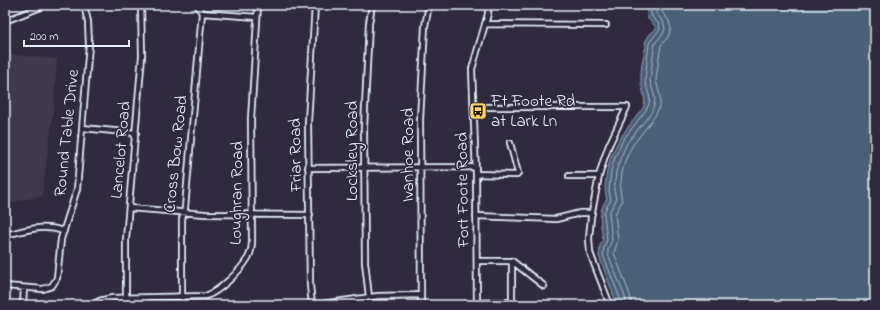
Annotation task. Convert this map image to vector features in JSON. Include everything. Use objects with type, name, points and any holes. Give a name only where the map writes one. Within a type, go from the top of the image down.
[{"type":"street","points":[[5,20],[46,5]]},
{"type":"street","name":"Round Table Drive","points":[[5,286],[46,288],[52,286],[56,281],[60,246],[77,189],[90,37],[84,5]]},
{"type":"street","name":"Lancelot Road","points":[[126,298],[126,239],[142,52],[141,5]]},
{"type":"street","points":[[197,5],[202,13],[257,17]]},
{"type":"street","name":"Loughran Road","points":[[93,305],[99,301],[107,299],[182,298],[206,296],[215,292],[224,285],[244,263],[249,255],[252,246],[251,114],[258,5]]},
{"type":"street","name":"Friar Road","points":[[312,305],[310,285],[308,122],[315,5]]},
{"type":"street","name":"Locksley Road","points":[[369,297],[365,262],[364,117],[369,23],[372,5]]},
{"type":"street","name":"Ivanhoe Road","points":[[421,305],[421,98],[425,26],[429,5]]},
{"type":"street","name":"Fort Foote Road","points":[[477,304],[476,167],[472,80],[473,63],[488,11],[486,5]]},
{"type":"street","name":"Cross Bow Road","points":[[182,298],[182,219],[184,212],[202,13]]},
{"type":"street","points":[[485,24],[606,26]]},
{"type":"street","points":[[474,107],[628,107],[609,145],[599,176],[589,238],[590,253],[610,305]]},
{"type":"street","points":[[82,128],[136,133]]},
{"type":"street","points":[[476,174],[517,175],[518,173],[510,143]]},
{"type":"street","points":[[308,168],[476,167]]},
{"type":"street","points":[[570,176],[599,176]]},
{"type":"street","points":[[129,208],[205,214],[310,215]]},
{"type":"street","points":[[476,216],[556,219],[580,213],[592,213]]},
{"type":"street","points":[[5,235],[41,227],[64,231]]},
{"type":"street","points":[[477,261],[512,261],[544,286]]},
{"type":"street","points":[[477,304],[512,303],[512,261]]},
{"type":"street","points":[[23,305],[24,288]]},
{"type":"street","points":[[315,305],[369,297],[421,295]]},
{"type":"street","points":[[145,298],[145,305]]},
{"type":"shaded area","points":[[5,54],[57,59],[54,106],[42,196],[5,204]]},
{"type":"water","points":[[640,5],[875,5],[875,305],[617,305],[599,256],[600,245],[603,240],[601,214],[602,208],[607,199],[605,184],[611,157],[619,140],[643,108],[644,104],[641,78],[646,46],[645,42],[650,34],[656,29],[648,19],[646,7]]},
{"type":"ferry route","points":[[873,305],[875,298]]},
{"type":"place","name":"Ft Foote Rd at Lark Ln","points":[[478,111]]}]
